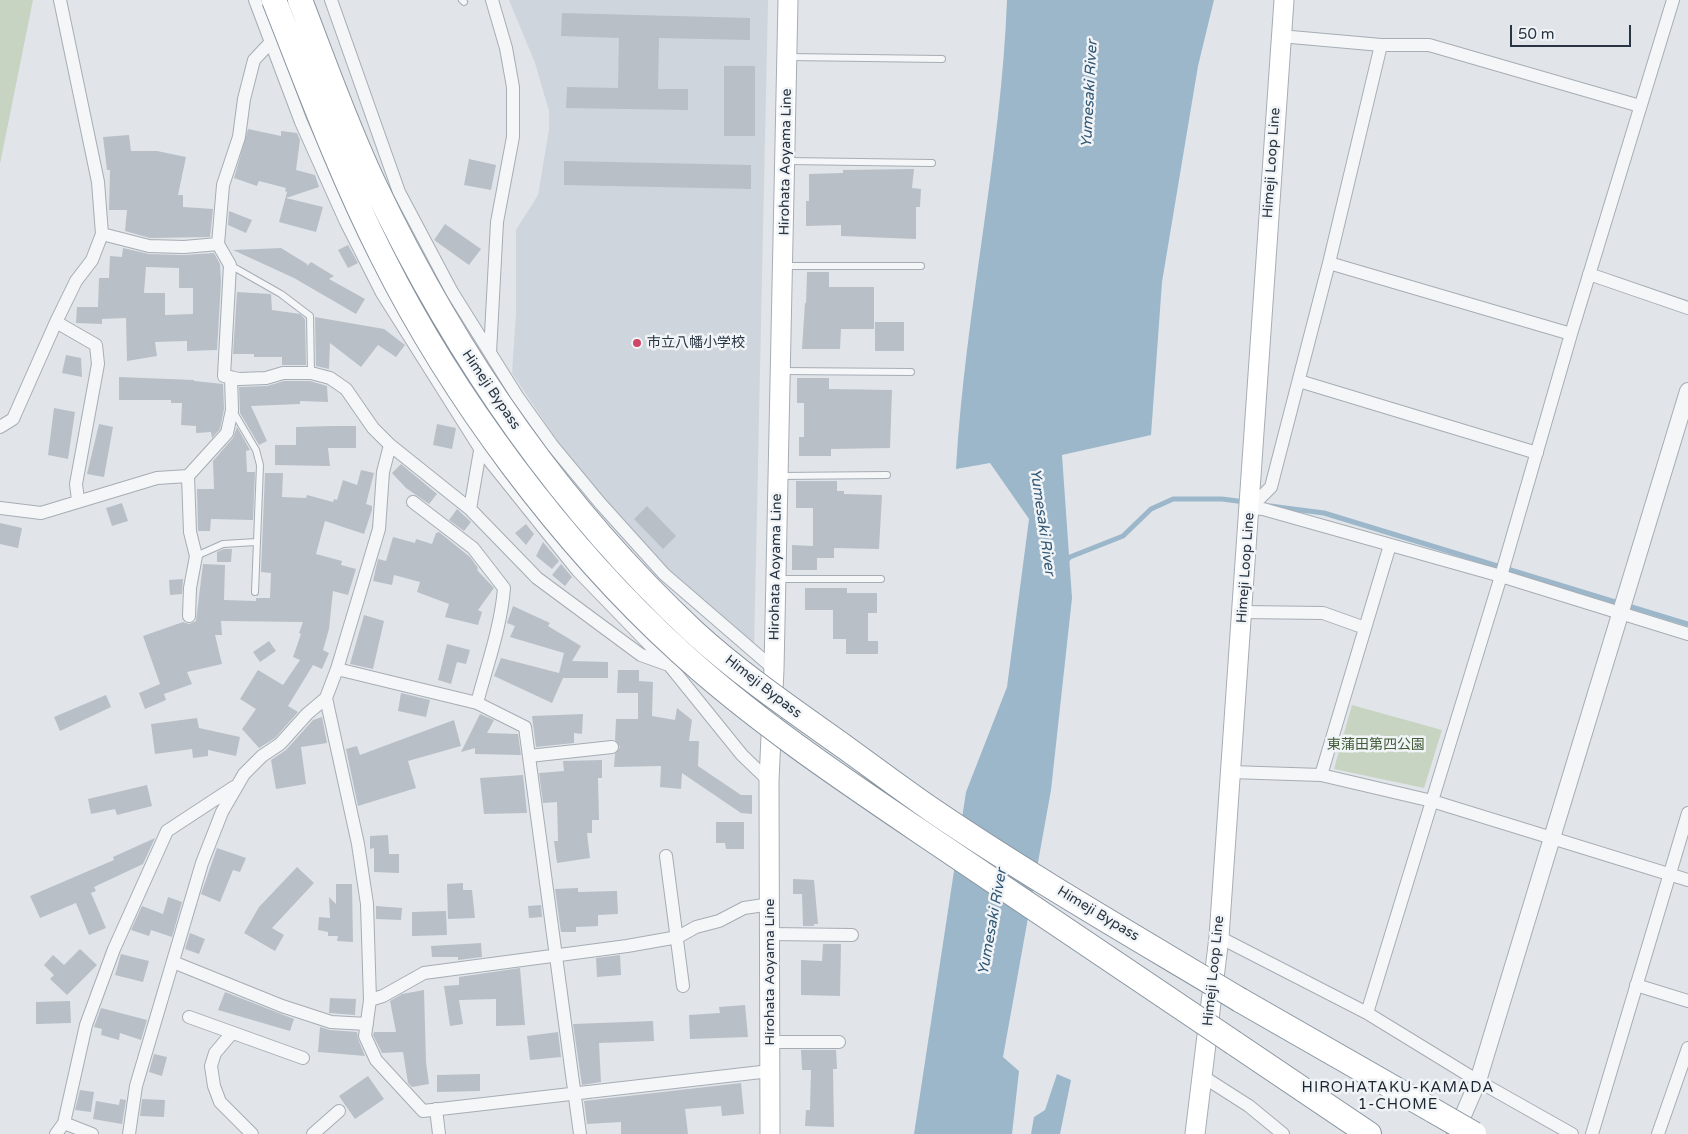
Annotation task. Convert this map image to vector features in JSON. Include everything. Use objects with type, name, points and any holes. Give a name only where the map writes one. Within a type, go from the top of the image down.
[{"type":"highway","name":"Himeji Bypass","points":[[274,0],[351,191],[383,258],[420,324],[460,389],[510,461],[562,527],[621,593],[680,651],[743,704],[841,778],[1369,1134]]},
{"type":"highway","name":"Himeji Bypass","points":[[300,0],[343,112],[373,182],[441,313],[480,376],[532,449],[584,514],[640,577],[695,632],[757,684],[933,810],[1240,1000],[1474,1134]]},
{"type":"main road","name":"Hirohata Aoyama Line","points":[[770,1134],[771,904],[769,781],[774,669],[788,0]]},
{"type":"main road","name":"Himeji Loop Line","points":[[1195,1134],[1219,937],[1284,0]]},
{"type":"street","points":[[0,427],[13,419],[56,322],[76,282],[92,260],[102,234],[98,182],[60,0]]},
{"type":"street","points":[[255,0],[301,122],[345,220],[382,293],[481,450],[578,571],[670,666],[742,755],[769,781]]},
{"type":"street","points":[[331,0],[399,192],[452,292],[517,396],[552,445],[664,574],[774,669]]},
{"type":"street","points":[[470,509],[481,450],[490,352],[497,222],[513,137],[514,87],[506,48],[492,0]]},
{"type":"street","points":[[1367,1014],[1501,576],[1571,334],[1673,0]]},
{"type":"street","points":[[1280,36],[1381,45],[1429,44],[1640,106]]},
{"type":"street","points":[[270,43],[254,60],[244,99],[239,136],[223,185],[218,244],[230,265],[224,376],[231,378],[266,378],[282,373],[311,374],[330,378],[346,389],[373,428],[390,445],[470,509],[537,578],[641,655],[670,666]]},
{"type":"street","points":[[1250,508],[1271,487],[1329,262],[1381,45]]},
{"type":"street","points":[[102,234],[149,246],[184,247],[218,244]]},
{"type":"street","points":[[1329,262],[1571,334]]},
{"type":"street","points":[[1589,274],[1688,308]]},
{"type":"street","points":[[56,322],[96,345],[98,364],[76,484],[78,500]]},
{"type":"street","points":[[0,508],[41,513],[78,500],[157,478],[188,476],[227,433],[232,410],[231,378]]},
{"type":"street","points":[[1299,381],[1537,453]]},
{"type":"street","points":[[1455,1134],[1478,1081],[1688,391]]},
{"type":"street","points":[[56,1134],[64,1123],[86,1025],[114,949],[167,831],[236,785],[262,756],[280,744],[326,698],[337,669],[379,529],[383,472],[390,445]]},
{"type":"street","points":[[188,476],[190,532],[196,556],[190,588],[189,616]]},
{"type":"street","points":[[413,502],[473,548],[504,588],[502,616],[495,634],[477,703]]},
{"type":"street","points":[[1250,508],[1501,576],[1621,615],[1688,634]]},
{"type":"street","points":[[1321,775],[1390,545]]},
{"type":"street","points":[[1243,612],[1323,612],[1365,628]]},
{"type":"street","points":[[337,669],[477,703],[525,728],[549,890],[554,956],[580,1134]]},
{"type":"street","points":[[326,698],[358,844],[367,904],[370,1000],[365,1036],[376,1060],[423,1111],[770,1071]]},
{"type":"street","points":[[530,756],[612,747]]},
{"type":"street","points":[[1231,772],[1321,775],[1432,801],[1688,880]]},
{"type":"street","points":[[129,1134],[136,1086],[202,863],[222,812],[236,785]]},
{"type":"street","points":[[1592,1134],[1688,813]]},
{"type":"street","points":[[666,856],[683,986]]},
{"type":"street","points":[[370,1000],[383,996],[424,973],[678,937],[696,927],[719,921],[744,908],[771,904]]},
{"type":"street","points":[[770,934],[852,935]]},
{"type":"street","points":[[1219,937],[1367,1014],[1478,1081],[1572,1134]]},
{"type":"street","points":[[173,962],[282,1006],[331,1022],[367,1024]]},
{"type":"street","points":[[1636,985],[1688,1001]]},
{"type":"street","points":[[189,1017],[304,1058]]},
{"type":"street","points":[[232,1033],[215,1053],[211,1066],[214,1086],[220,1102],[252,1134]]},
{"type":"street","points":[[770,1042],[840,1042]]},
{"type":"street","points":[[1658,1134],[1688,1048]]},
{"type":"street","points":[[1202,1076],[1249,1106],[1283,1134]]},
{"type":"street","points":[[436,1109],[439,1134]]},
{"type":"street","points":[[313,1134],[339,1111]]},
{"type":"street","points":[[64,1123],[92,1134]]},
{"type":"lane","points":[[788,57],[942,59]]},
{"type":"lane","points":[[786,161],[932,163]]},
{"type":"lane","points":[[230,265],[281,294],[310,316],[311,374]]},
{"type":"lane","points":[[783,266],[921,266]]},
{"type":"lane","points":[[781,371],[911,372]]},
{"type":"lane","points":[[232,410],[256,450],[260,465],[255,592]]},
{"type":"lane","points":[[778,476],[887,476]]},
{"type":"lane","points":[[196,556],[223,544],[256,542]]},
{"type":"lane","points":[[775,579],[881,579]]},
{"type":"shaded area","name":"市立八幡小学校","points":[[509,0],[768,0],[754,649],[675,577],[614,510],[553,435],[512,373],[516,313],[516,230],[538,195],[549,129],[549,111],[535,63]]},
{"type":"green space","points":[[0,0],[33,0],[0,164]]},
{"type":"green space","name":"東蒲田第四公園","points":[[1352,705],[1442,730],[1424,788],[1334,769]]},
{"type":"water","name":"Yumesaki River","points":[[1007,0],[1214,0],[1198,66],[1162,282],[1151,435],[1062,455],[1072,598],[1051,790],[1003,1057],[1019,1071],[1012,1134],[914,1134],[966,792],[1007,687],[1029,519],[990,463],[956,469],[967,352],[998,117]]},
{"type":"water","points":[[1057,1074],[1071,1080],[1060,1134],[1031,1134],[1034,1117],[1045,1110]]},
{"type":"building","points":[[562,13],[750,18],[750,40],[659,38],[658,89],[688,89],[688,110],[566,108],[567,87],[618,88],[619,38],[561,36]]},
{"type":"building","points":[[724,66],[755,66],[755,136],[724,136]]},
{"type":"building","points":[[248,129],[281,136],[281,131],[297,133],[300,140],[296,170],[315,175],[319,187],[286,198],[323,207],[316,232],[279,222],[287,192],[285,191],[286,188],[259,181],[257,186],[234,178]]},
{"type":"building","points":[[129,135],[131,151],[157,151],[186,157],[178,195],[183,195],[183,207],[213,209],[210,237],[150,238],[125,231],[127,210],[109,210],[110,170],[107,170],[103,137]]},
{"type":"building","points":[[469,159],[496,165],[491,190],[464,185]]},
{"type":"building","points":[[564,161],[751,165],[751,189],[564,185]]},
{"type":"building","points":[[914,169],[912,188],[921,189],[920,207],[916,207],[916,239],[841,236],[841,225],[806,226],[806,201],[809,201],[809,174],[843,173],[843,170]]},
{"type":"building","points":[[229,211],[252,220],[246,233],[228,225]]},
{"type":"building","points":[[445,224],[481,249],[469,265],[434,240]]},
{"type":"building","points":[[348,245],[358,263],[348,268],[338,250]]},
{"type":"building","points":[[123,248],[149,254],[184,255],[214,253],[220,264],[221,282],[217,350],[187,351],[187,341],[155,342],[157,356],[127,361],[126,318],[102,319],[102,324],[76,323],[77,307],[98,307],[99,278],[109,278],[110,256],[122,257]],"holes":[[[146,267],[179,268],[179,288],[193,288],[193,314],[165,315],[165,293],[144,293]]]},
{"type":"building","points":[[281,248],[307,264],[307,266],[311,262],[334,276],[329,279],[365,299],[356,314],[294,278],[233,250]]},
{"type":"building","points":[[807,272],[829,272],[829,287],[874,287],[874,329],[841,329],[840,349],[802,349]]},
{"type":"building","points":[[237,292],[271,294],[272,310],[300,314],[305,319],[306,365],[282,365],[282,357],[254,357],[254,354],[233,354]]},
{"type":"building","points":[[315,317],[384,329],[405,345],[396,357],[378,345],[361,367],[330,343],[329,369],[316,366]]},
{"type":"building","points":[[875,322],[904,322],[904,351],[875,351]]},
{"type":"building","points":[[66,355],[81,358],[82,377],[62,373]]},
{"type":"building","points":[[119,377],[194,380],[223,384],[224,409],[220,429],[212,438],[211,432],[196,433],[196,426],[181,425],[182,403],[171,403],[171,400],[119,400]]},
{"type":"building","points":[[797,378],[829,378],[829,389],[892,390],[890,448],[831,449],[831,456],[799,456],[799,437],[804,437],[804,403],[797,403]]},
{"type":"building","points":[[284,381],[310,381],[327,386],[328,402],[300,401],[300,404],[251,406],[267,441],[259,445],[240,413],[239,387],[267,386]]},
{"type":"building","points":[[54,408],[75,412],[68,459],[48,455]]},
{"type":"building","points":[[99,424],[113,427],[104,477],[87,474]]},
{"type":"building","points":[[437,424],[456,428],[452,449],[433,445]]},
{"type":"building","points":[[356,426],[356,448],[328,448],[330,466],[275,465],[275,445],[296,445],[296,427]]},
{"type":"building","points":[[237,427],[250,450],[246,451],[247,472],[255,472],[253,520],[211,519],[210,531],[198,531],[197,489],[214,489],[213,461],[233,438]]},
{"type":"building","points":[[401,464],[437,494],[429,504],[406,488],[392,473]]},
{"type":"building","points":[[361,470],[374,473],[366,504],[372,506],[372,510],[364,534],[325,521],[316,554],[342,561],[341,565],[356,569],[348,595],[333,591],[329,629],[323,650],[329,653],[322,669],[313,665],[288,706],[298,712],[275,738],[259,748],[242,729],[256,709],[240,699],[258,670],[283,685],[300,660],[293,657],[303,622],[221,621],[222,635],[215,635],[222,664],[187,672],[192,684],[164,694],[166,700],[145,709],[139,693],[160,684],[143,636],[183,622],[189,624],[196,621],[203,564],[225,565],[224,600],[256,601],[256,598],[270,598],[271,573],[261,572],[265,473],[283,473],[282,497],[306,498],[307,495],[333,502],[334,499],[337,500],[343,480],[357,485]]},
{"type":"building","points":[[796,481],[837,481],[837,491],[844,491],[844,494],[882,495],[879,549],[834,548],[834,558],[817,558],[817,570],[792,570],[792,545],[813,546],[813,508],[796,508]]},
{"type":"building","points":[[122,503],[128,521],[112,526],[106,508]]},
{"type":"building","points":[[647,506],[676,536],[663,549],[634,519]]},
{"type":"building","points":[[457,509],[471,522],[464,531],[449,520]]},
{"type":"building","points":[[0,523],[22,528],[18,548],[0,544]]},
{"type":"building","points":[[526,524],[534,534],[526,545],[515,533]]},
{"type":"building","points":[[439,532],[470,557],[478,568],[477,570],[494,588],[478,610],[482,612],[478,625],[445,617],[449,604],[417,592],[420,582],[394,575],[392,585],[373,581],[378,559],[386,561],[393,537],[415,543],[416,539],[432,544],[436,533]]},
{"type":"building","points":[[543,542],[559,561],[552,569],[536,556]]},
{"type":"building","points":[[224,549],[232,549],[231,562],[217,562],[217,552]]},
{"type":"building","points":[[561,564],[572,577],[565,586],[552,575]]},
{"type":"building","points":[[183,579],[182,594],[170,595],[169,580]]},
{"type":"building","points":[[805,588],[847,588],[847,593],[877,593],[877,613],[868,613],[868,641],[878,641],[878,654],[846,654],[846,639],[833,639],[833,610],[805,610]]},
{"type":"building","points":[[513,606],[550,623],[548,626],[581,646],[572,661],[608,662],[608,678],[563,678],[552,703],[494,676],[501,658],[559,673],[564,653],[510,637],[515,626],[507,623]]},
{"type":"building","points":[[364,615],[384,621],[373,669],[350,664]]},
{"type":"building","points":[[269,641],[276,651],[260,662],[253,652]]},
{"type":"building","points":[[447,644],[470,650],[466,664],[457,662],[451,684],[438,680]]},
{"type":"building","points":[[618,670],[639,670],[639,681],[653,682],[652,716],[675,720],[677,708],[692,720],[689,741],[699,741],[698,766],[741,795],[752,795],[752,814],[741,813],[682,773],[681,789],[660,787],[661,766],[614,767],[615,754],[620,747],[615,740],[616,719],[638,719],[638,693],[617,693]]},
{"type":"building","points":[[401,693],[430,700],[426,717],[398,711]]},
{"type":"building","points":[[106,695],[111,707],[60,731],[54,717]]},
{"type":"building","points":[[480,714],[494,720],[487,733],[518,734],[521,755],[475,754],[475,748],[461,752]]},
{"type":"building","points":[[583,714],[582,734],[574,733],[574,743],[536,747],[532,716]]},
{"type":"building","points":[[322,717],[327,743],[301,747],[306,784],[276,789],[271,760],[286,750],[313,720]]},
{"type":"building","points":[[197,718],[199,728],[240,737],[236,756],[208,750],[208,756],[193,758],[192,749],[155,754],[151,724]]},
{"type":"building","points":[[454,720],[461,746],[408,761],[416,788],[358,806],[346,749],[357,746],[360,755]]},
{"type":"building","points":[[602,760],[602,778],[598,778],[599,820],[592,820],[592,833],[587,833],[590,858],[557,863],[554,841],[558,841],[557,802],[543,803],[539,773],[564,771],[563,761]]},
{"type":"building","points":[[523,775],[527,813],[484,814],[480,778]]},
{"type":"building","points":[[147,785],[152,806],[117,815],[115,809],[91,814],[88,799]]},
{"type":"building","points":[[716,822],[744,822],[744,849],[726,849],[725,843],[716,843]]},
{"type":"building","points":[[388,835],[389,854],[399,854],[399,873],[374,872],[374,848],[370,849],[370,836]]},
{"type":"building","points":[[155,838],[143,864],[94,887],[96,891],[91,893],[106,928],[89,935],[76,903],[40,918],[30,896],[114,860],[113,857]]},
{"type":"building","points":[[217,848],[246,858],[240,872],[233,870],[220,902],[201,894]]},
{"type":"building","points":[[297,867],[314,883],[272,928],[284,935],[275,951],[244,933],[259,907]]},
{"type":"building","points":[[793,879],[814,880],[818,924],[814,924],[814,926],[803,926],[802,894],[793,894]]},
{"type":"building","points":[[463,883],[463,890],[472,890],[475,918],[448,919],[447,884]]},
{"type":"building","points":[[336,884],[352,884],[353,942],[337,941],[338,936],[328,936],[328,932],[318,930],[319,917],[330,918],[329,897],[336,904]]},
{"type":"building","points":[[578,888],[578,892],[617,891],[618,914],[598,915],[598,926],[576,927],[576,932],[561,932],[555,889]]},
{"type":"building","points":[[168,897],[182,902],[172,937],[151,930],[149,936],[131,930],[142,906],[163,914]]},
{"type":"building","points":[[541,905],[542,917],[529,918],[528,906]]},
{"type":"building","points":[[376,906],[402,908],[401,920],[376,919]]},
{"type":"building","points":[[446,911],[447,935],[412,936],[412,912]]},
{"type":"building","points":[[190,933],[205,939],[199,954],[185,949]]},
{"type":"building","points":[[481,943],[482,957],[458,960],[458,957],[432,957],[431,946]]},
{"type":"building","points":[[823,944],[841,944],[840,996],[801,995],[801,960],[822,961]]},
{"type":"building","points":[[80,949],[97,965],[67,995],[50,979],[54,975],[44,965],[53,955],[64,965]]},
{"type":"building","points":[[121,954],[149,961],[143,982],[115,975]]},
{"type":"building","points":[[620,955],[621,975],[597,977],[596,958]]},
{"type":"building","points":[[520,968],[525,1025],[496,1026],[496,999],[459,1000],[463,1024],[450,1026],[444,986],[459,985],[459,977]]},
{"type":"building","points":[[424,990],[426,1062],[429,1084],[412,1087],[408,1083],[403,1052],[382,1053],[373,1035],[374,1032],[396,1032],[390,1001],[402,994]]},
{"type":"building","points":[[225,992],[294,1019],[290,1031],[218,1010]]},
{"type":"building","points":[[330,998],[356,999],[355,1015],[329,1013]]},
{"type":"building","points":[[70,1001],[71,1023],[36,1024],[36,1002]]},
{"type":"building","points":[[745,1005],[748,1037],[690,1039],[689,1015],[720,1013],[719,1007]]},
{"type":"building","points":[[101,1008],[147,1020],[141,1040],[120,1033],[119,1040],[101,1035],[102,1029],[94,1027]]},
{"type":"building","points":[[653,1021],[654,1041],[599,1043],[601,1082],[582,1085],[573,1024]]},
{"type":"building","points":[[320,1027],[330,1030],[357,1032],[365,1056],[318,1052]]},
{"type":"building","points":[[558,1032],[561,1057],[530,1060],[527,1036]]},
{"type":"building","points":[[801,1050],[836,1050],[837,1069],[833,1069],[834,1127],[805,1126],[806,1110],[810,1110],[811,1070],[802,1070]]},
{"type":"building","points":[[154,1054],[167,1057],[162,1076],[149,1072]]},
{"type":"building","points":[[480,1074],[480,1091],[437,1092],[437,1075]]},
{"type":"building","points":[[368,1076],[384,1099],[355,1119],[339,1096]]},
{"type":"building","points":[[741,1083],[744,1114],[722,1116],[721,1106],[685,1109],[688,1134],[621,1134],[621,1122],[587,1124],[584,1101]]},
{"type":"building","points":[[80,1090],[94,1092],[91,1112],[75,1110]]},
{"type":"building","points":[[120,1099],[126,1100],[122,1124],[93,1119],[96,1101],[119,1105]]},
{"type":"building","points":[[142,1099],[165,1100],[164,1117],[140,1116]]},
{"type":"waterway","points":[[1065,562],[1070,557],[1123,536],[1151,509],[1173,499],[1222,499],[1245,502]]},
{"type":"waterway","points":[[1270,506],[1324,513],[1688,624]]},
{"type":"place","name":"市立八幡小学校","points":[[637,343]]},
{"type":"district","name":"HIROHATAKU-KAMADA 1-CHOME","points":[[1398,1096]]}]
